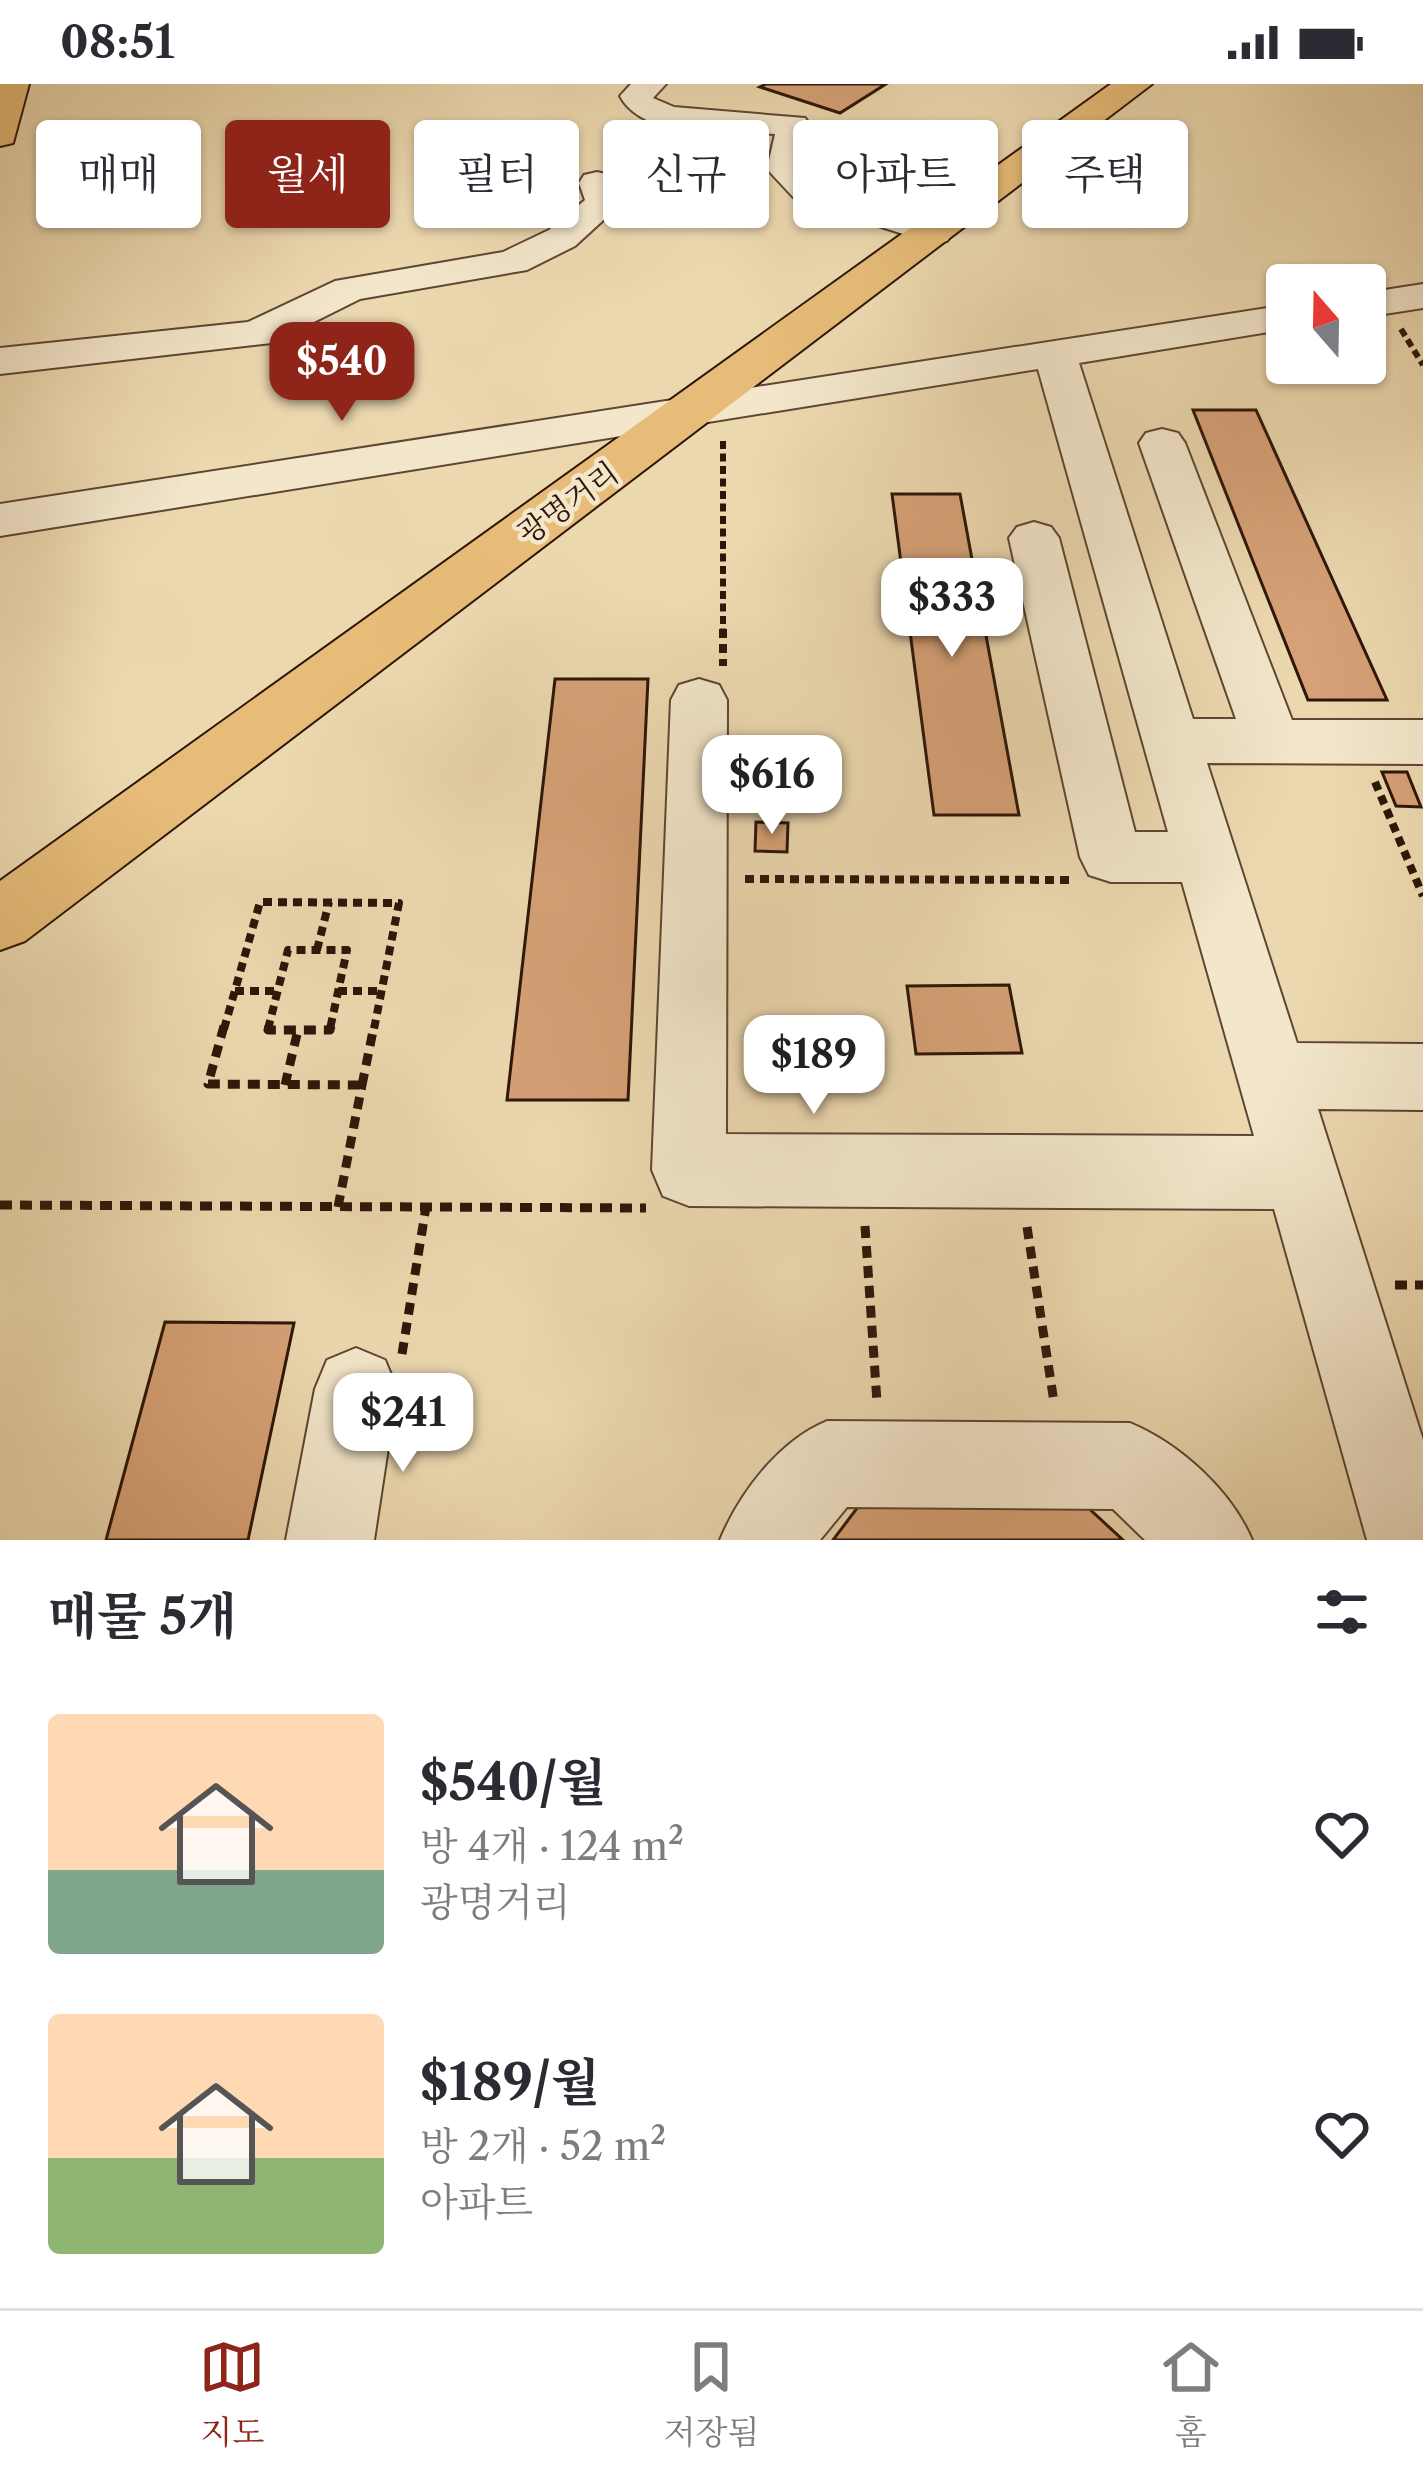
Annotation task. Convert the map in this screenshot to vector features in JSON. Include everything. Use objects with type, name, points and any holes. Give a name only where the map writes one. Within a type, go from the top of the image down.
[{"type":"main road","points":[[0,135],[11,84]]},
{"type":"main road","name":"광명거리","points":[[0,920],[1134,84]]},
{"type":"street","points":[[650,84],[636,96],[642,106],[670,117],[793,125],[785,169],[808,191],[934,233]]},
{"type":"street","points":[[0,361],[257,334],[349,290],[513,262],[562,238],[604,203],[598,183]]},
{"type":"street","points":[[1386,302],[1423,296]]},
{"type":"street","points":[[0,520],[1266,320]]},
{"type":"street","points":[[1055,353],[1412,1540]]},
{"type":"street","points":[[1162,443],[1272,741]]},
{"type":"street","points":[[1034,538],[1111,857],[1207,857]]},
{"type":"street","points":[[699,700],[710,847],[689,1170],[1301,1173]]},
{"type":"street","points":[[1172,741],[1423,742]]},
{"type":"street","points":[[1272,1076],[1423,1077]]},
{"type":"street","points":[[330,1540],[356,1389]]},
{"type":"street","points":[[764,1540],[827,1464],[1130,1466],[1208,1540]]},
{"type":"path","points":[[696,409],[723,434],[722,684],[700,684],[699,700]]},
{"type":"path","points":[[1358,742],[1423,896]]},
{"type":"path","points":[[710,847],[1116,880],[1111,857]]},
{"type":"path","points":[[338,1207],[363,1085],[382,991],[399,903],[260,902],[208,1084],[363,1085]]},
{"type":"path","points":[[317,950],[329,902]]},
{"type":"path","points":[[288,950],[317,950],[347,950],[330,1030],[268,1030],[288,950]]},
{"type":"path","points":[[235,991],[278,991]]},
{"type":"path","points":[[338,992],[382,991]]},
{"type":"path","points":[[285,1085],[298,1030]]},
{"type":"path","points":[[0,1205],[689,1208],[689,1170]]},
{"type":"path","points":[[861,1171],[882,1465]]},
{"type":"path","points":[[1018,1172],[1063,1466]]},
{"type":"path","points":[[356,1389],[361,1364],[401,1364],[426,1207]]},
{"type":"building","points":[[886,84],[840,113],[760,87]]},
{"type":"building","points":[[1193,410],[1256,410],[1387,700],[1308,700]]},
{"type":"building","points":[[892,494],[960,494],[1019,815],[934,815]]},
{"type":"building","points":[[555,679],[648,679],[628,1100],[507,1100]]},
{"type":"building","points":[[1382,772],[1407,772],[1421,807],[1396,806]]},
{"type":"building","points":[[756,822],[788,823],[787,852],[755,851]]},
{"type":"building","points":[[1009,985],[1022,1053],[916,1054],[907,986]]},
{"type":"building","points":[[165,1322],[294,1323],[248,1540],[106,1540]]},
{"type":"building","points":[[1056,1478],[1123,1540],[833,1540],[876,1483]]}]
